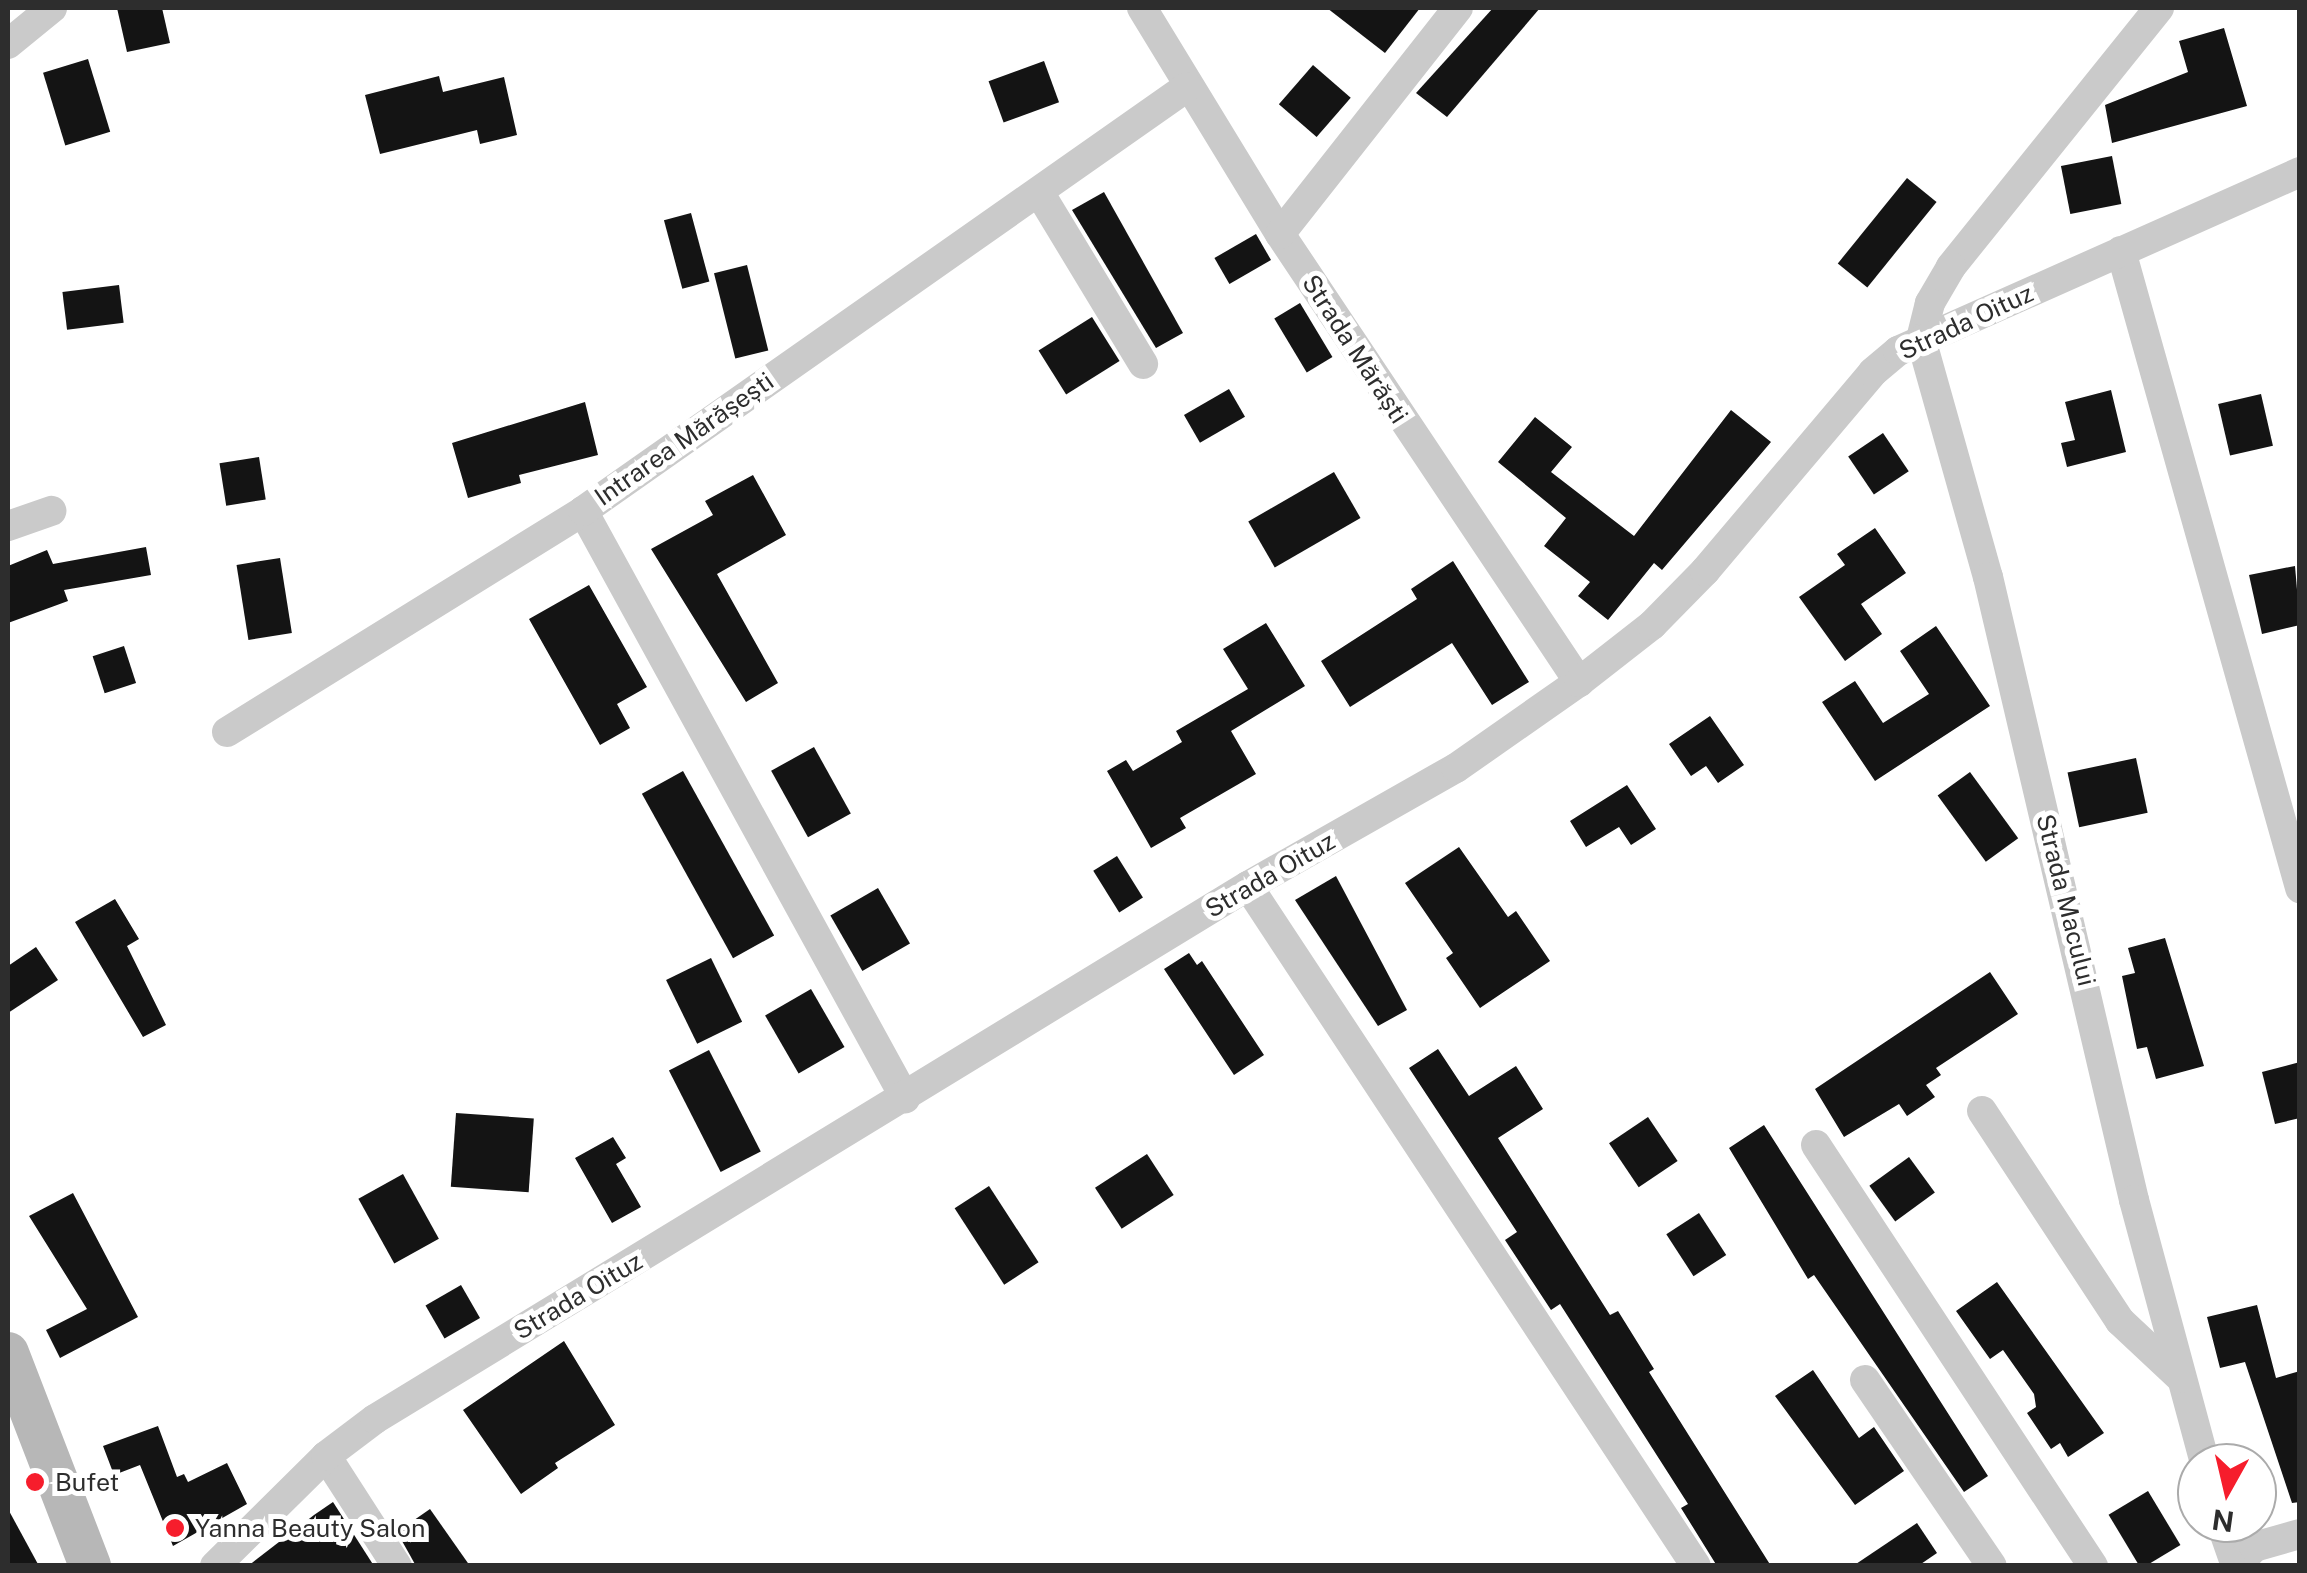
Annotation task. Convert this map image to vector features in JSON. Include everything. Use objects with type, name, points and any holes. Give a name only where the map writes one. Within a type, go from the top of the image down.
[{"type":"main road","points":[[8,1352],[90,1566]]},
{"type":"street","points":[[8,44],[52,8]]},
{"type":"street","name":"Strada Mărăști","points":[[1142,8],[1280,234],[1579,682]]},
{"type":"street","points":[[1280,234],[1458,8]]},
{"type":"street","points":[[1920,340],[1930,303],[1951,267],[2160,8]]},
{"type":"street","name":"Intrarea Mărășești","points":[[906,1098],[582,511],[1187,87]]},
{"type":"street","name":"Strada Oituz","points":[[215,1566],[326,1456],[375,1418],[906,1098],[1248,886],[1456,768],[1579,682],[1652,625],[1873,372],[1920,340],[2300,172]]},
{"type":"street","points":[[1039,192],[1143,364]]},
{"type":"street","points":[[2120,251],[2300,888]]},
{"type":"street","name":"Strada Macului","points":[[1920,340],[1988,577],[2134,1200],[2200,1443]]},
{"type":"street","points":[[228,732],[582,511]]},
{"type":"street","points":[[8,526],[51,512]]},
{"type":"street","points":[[1248,886],[1696,1566]]},
{"type":"street","points":[[1982,1111],[2120,1321],[2182,1378]]},
{"type":"street","points":[[1816,1145],[2093,1566]]},
{"type":"street","points":[[1865,1380],[1992,1566]]},
{"type":"street","points":[[326,1456],[396,1566]]},
{"type":"street","points":[[2236,1566],[2254,1547],[2300,1534]]},
{"type":"building","points":[[117,8],[162,8],[170,43],[127,52]]},
{"type":"building","points":[[1327,8],[1420,8],[1385,53]]},
{"type":"building","points":[[1493,8],[1540,8],[1447,117],[1416,93]]},
{"type":"building","points":[[2224,28],[2247,106],[2112,143],[2105,105],[2188,72],[2179,41]]},
{"type":"building","points":[[88,59],[110,132],[65,145],[43,73]]},
{"type":"building","points":[[1044,61],[1059,102],[1004,123],[989,81]]},
{"type":"building","points":[[1313,65],[1351,98],[1317,137],[1279,104]]},
{"type":"building","points":[[439,76],[443,92],[504,77],[517,135],[480,144],[477,130],[380,154],[365,95]]},
{"type":"building","points":[[2112,156],[2121,204],[2070,214],[2061,166]]},
{"type":"building","points":[[1907,178],[1937,202],[1867,287],[1838,263]]},
{"type":"building","points":[[1104,192],[1183,333],[1156,348],[1072,210]]},
{"type":"building","points":[[691,213],[709,282],[682,289],[664,220]]},
{"type":"building","points":[[1256,234],[1271,260],[1229,284],[1214,258]]},
{"type":"building","points":[[747,265],[768,350],[735,359],[714,273]]},
{"type":"building","points":[[119,285],[124,323],[67,330],[62,292]]},
{"type":"building","points":[[1300,303],[1332,357],[1307,372],[1274,318]]},
{"type":"building","points":[[1092,317],[1120,361],[1066,394],[1039,350]]},
{"type":"building","points":[[1229,389],[1245,417],[1200,443],[1184,415]]},
{"type":"building","points":[[2111,390],[2126,452],[2067,467],[2061,443],[2075,440],[2065,402]]},
{"type":"building","points":[[2261,394],[2273,446],[2230,456],[2218,404]]},
{"type":"building","points":[[585,402],[598,455],[519,475],[521,483],[468,498],[452,443]]},
{"type":"building","points":[[1731,410],[1771,442],[1662,570],[1654,563],[1608,620],[1578,596],[1590,582],[1544,546],[1566,518],[1498,462],[1535,417],[1572,447],[1551,472],[1634,536]]},
{"type":"building","points":[[1883,433],[1909,471],[1874,495],[1848,456]]},
{"type":"building","points":[[259,457],[266,499],[226,506],[219,463]]},
{"type":"building","points":[[1334,472],[1360,518],[1275,567],[1248,522]]},
{"type":"building","points":[[753,475],[786,535],[717,574],[778,683],[746,702],[651,549],[713,515],[705,501]]},
{"type":"building","points":[[1875,528],[1906,573],[1861,604],[1882,634],[1845,661],[1799,597],[1845,565],[1837,554]]},
{"type":"building","points":[[146,547],[151,575],[64,590],[68,601],[8,623],[8,566],[47,550],[53,564]]},
{"type":"building","points":[[280,558],[292,633],[248,640],[237,565]]},
{"type":"building","points":[[1453,561],[1529,682],[1492,705],[1452,643],[1350,707],[1321,661],[1417,599],[1411,589]]},
{"type":"building","points":[[2295,566],[2300,625],[2262,634],[2249,575]]},
{"type":"building","points":[[589,585],[647,687],[617,704],[630,728],[600,745],[529,619]]},
{"type":"building","points":[[1266,623],[1305,686],[1231,731],[1256,774],[1180,818],[1186,828],[1151,848],[1107,771],[1126,760],[1133,771],[1182,742],[1176,731],[1248,689],[1223,649]]},
{"type":"building","points":[[1936,626],[1990,706],[1875,781],[1822,702],[1855,681],[1883,723],[1929,694],[1900,651]]},
{"type":"building","points":[[124,646],[136,683],[105,693],[93,656]]},
{"type":"building","points":[[1710,716],[1744,765],[1718,783],[1706,766],[1691,776],[1669,744]]},
{"type":"building","points":[[814,747],[851,813],[808,837],[771,771]]},
{"type":"building","points":[[2136,758],[2148,813],[2079,827],[2068,773]]},
{"type":"building","points":[[683,771],[774,935],[733,958],[642,794]]},
{"type":"building","points":[[1970,772],[2018,838],[1986,862],[1938,796]]},
{"type":"building","points":[[1627,785],[1656,829],[1631,845],[1619,827],[1586,847],[1570,821]]},
{"type":"building","points":[[1459,847],[1508,917],[1516,911],[1550,961],[1480,1008],[1446,958],[1453,953],[1405,883]]},
{"type":"building","points":[[1117,856],[1143,898],[1119,912],[1093,871]]},
{"type":"building","points":[[1336,876],[1407,1010],[1378,1026],[1295,900]]},
{"type":"building","points":[[878,888],[910,943],[862,971],[830,915]]},
{"type":"building","points":[[115,899],[139,939],[127,946],[166,1025],[143,1037],[75,922]]},
{"type":"building","points":[[2165,938],[2204,1066],[2156,1079],[2147,1047],[2137,1049],[2122,976],[2135,973],[2128,948]]},
{"type":"building","points":[[36,947],[58,980],[8,1013],[8,966]]},
{"type":"building","points":[[1189,953],[1197,965],[1202,961],[1264,1055],[1234,1075],[1164,969]]},
{"type":"building","points":[[711,958],[742,1022],[697,1044],[666,980]]},
{"type":"building","points":[[1990,972],[2018,1014],[1936,1068],[1941,1075],[1926,1085],[1935,1097],[1907,1116],[1899,1104],[1844,1137],[1815,1089]]},
{"type":"building","points":[[811,989],[844,1047],[799,1074],[765,1015]]},
{"type":"building","points":[[1438,1049],[1469,1096],[1516,1066],[1543,1109],[1498,1138],[1610,1315],[1618,1311],[1654,1369],[1649,1372],[1771,1566],[1717,1566],[1681,1508],[1688,1504],[1560,1304],[1551,1310],[1505,1240],[1517,1232],[1409,1068]]},
{"type":"building","points":[[709,1050],[761,1152],[721,1172],[669,1070]]},
{"type":"building","points":[[2300,1062],[2300,1118],[2275,1124],[2262,1072]]},
{"type":"building","points":[[456,1113],[534,1118],[529,1192],[451,1187]]},
{"type":"building","points":[[1648,1117],[1678,1161],[1639,1187],[1609,1143]]},
{"type":"building","points":[[1764,1125],[1988,1476],[1964,1492],[1814,1275],[1808,1279],[1729,1148]]},
{"type":"building","points":[[613,1137],[626,1158],[616,1164],[641,1207],[612,1223],[575,1158]]},
{"type":"building","points":[[1147,1154],[1174,1195],[1122,1229],[1095,1188]]},
{"type":"building","points":[[1909,1157],[1935,1193],[1895,1221],[1869,1186]]},
{"type":"building","points":[[403,1174],[439,1239],[394,1263],[358,1199]]},
{"type":"building","points":[[989,1186],[1039,1262],[1004,1285],[955,1208]]},
{"type":"building","points":[[73,1193],[138,1317],[60,1358],[46,1330],[87,1309],[29,1216]]},
{"type":"building","points":[[1699,1213],[1726,1255],[1694,1276],[1666,1234]]},
{"type":"building","points":[[1997,1282],[2104,1433],[2068,1457],[2060,1443],[2051,1449],[2027,1413],[2036,1407],[2034,1394],[2003,1350],[1990,1359],[1956,1311]]},
{"type":"building","points":[[461,1285],[480,1318],[444,1338],[425,1306]]},
{"type":"building","points":[[2257,1305],[2276,1378],[2300,1371],[2300,1502],[2292,1503],[2277,1458],[2277,1443],[2272,1443],[2245,1362],[2220,1368],[2207,1317]]},
{"type":"building","points":[[564,1341],[615,1425],[555,1463],[558,1468],[521,1494],[463,1410]]},
{"type":"building","points":[[1813,1370],[1859,1438],[1874,1427],[1904,1471],[1855,1505],[1775,1396]]},
{"type":"building","points":[[158,1426],[177,1477],[184,1474],[188,1482],[227,1463],[247,1504],[173,1546],[140,1465],[114,1475],[103,1446]]},
{"type":"building","points":[[2148,1491],[2179,1543],[2146,1566],[2139,1566],[2109,1515]]},
{"type":"building","points":[[333,1502],[374,1566],[248,1566],[314,1515]]},
{"type":"building","points":[[8,1509],[39,1566],[8,1566]]},
{"type":"building","points":[[430,1509],[470,1566],[416,1566],[397,1532]]},
{"type":"building","points":[[1917,1523],[1937,1553],[1918,1566],[1853,1566]]},
{"type":"place","name":"Bufet","points":[[35,1482]]},
{"type":"place","name":"Yanna Beauty Salon","points":[[175,1528]]}]
